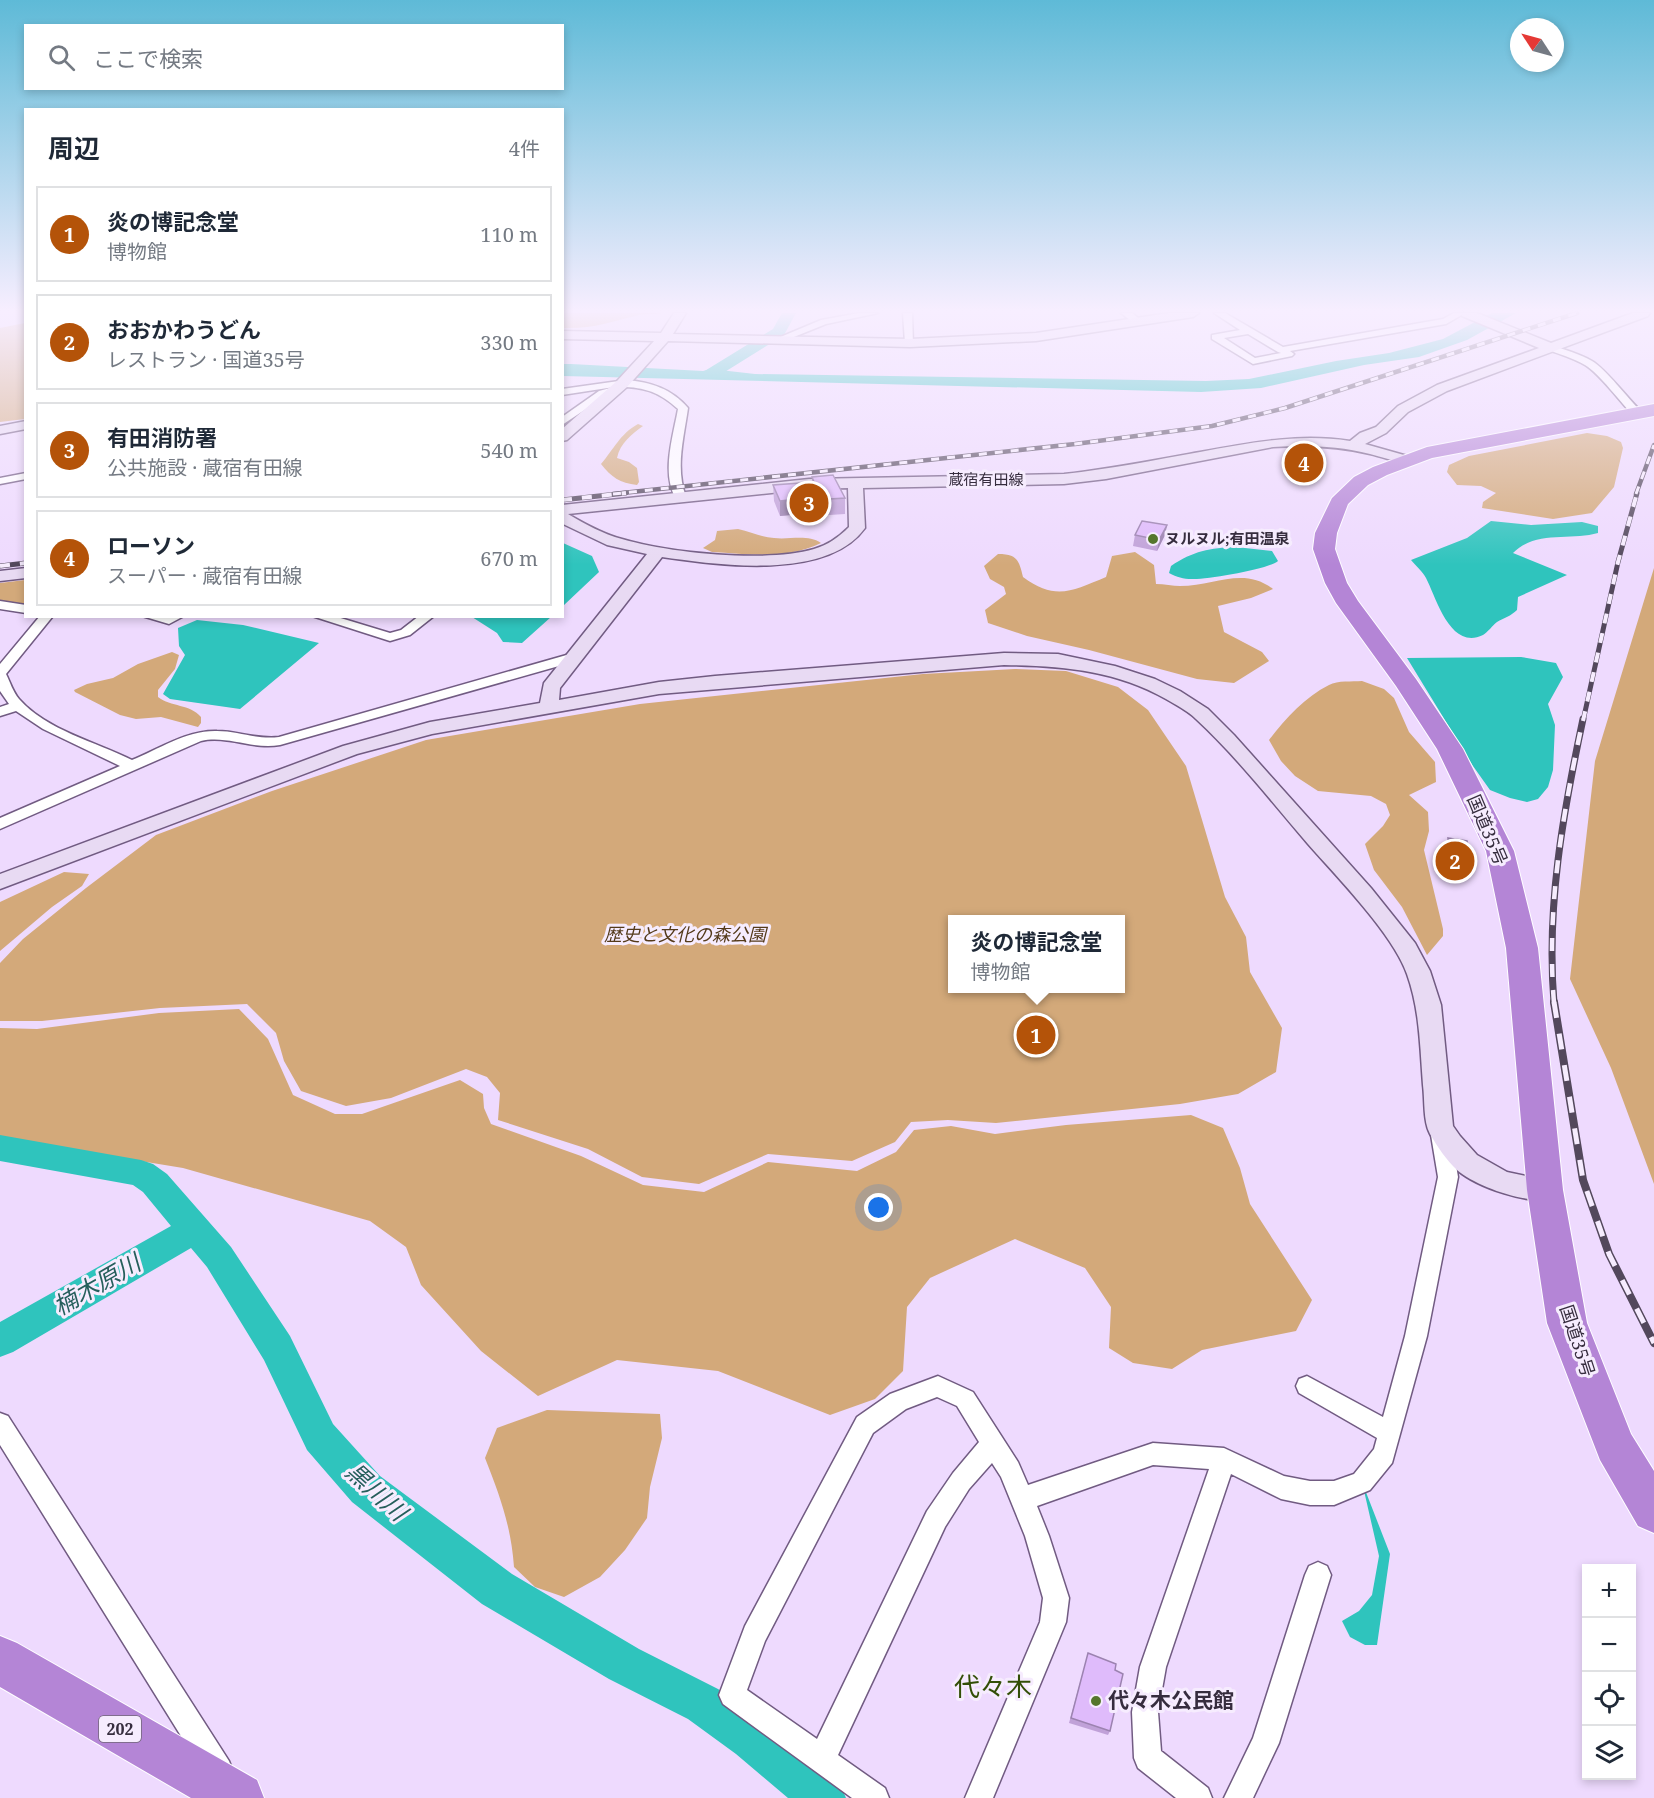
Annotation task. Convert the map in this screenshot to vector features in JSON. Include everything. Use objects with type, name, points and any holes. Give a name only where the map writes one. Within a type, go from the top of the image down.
[{"type":"highway","name":"国道35号","points":[[1646,412],[1479,442],[1406,460],[1361,481],[1339,502],[1326,533],[1324,549],[1336,583],[1348,603],[1407,684],[1450,749],[1500,851],[1522,948],[1545,1190],[1567,1323],[1615,1446],[1654,1511]]},
{"type":"highway","name":"202","points":[[0,1660],[237,1796]]},
{"type":"street","points":[[564,421],[597,397]]},
{"type":"street","points":[[564,434],[607,397]]},
{"type":"street","points":[[670,397],[683,408],[676,448],[676,488],[680,497]]},
{"type":"street","points":[[1354,445],[1365,436],[1381,430],[1403,409],[1423,397]]},
{"type":"street","points":[[1623,397],[1646,412]]},
{"type":"street","points":[[0,430],[24,425]]},
{"type":"street","name":"蔵宿有田線","points":[[564,510],[808,484],[1064,479],[1106,474],[1273,444],[1325,441],[1354,445],[1406,460]]},
{"type":"street","points":[[0,481],[24,476]]},
{"type":"street","points":[[564,518],[622,545],[658,551],[756,559],[801,557],[818,553],[847,540],[857,528],[855,482]]},
{"type":"street","points":[[549,706],[552,687],[658,551]]},
{"type":"street","points":[[0,576],[24,573]]},
{"type":"street","points":[[0,605],[24,609]]},
{"type":"street","points":[[45,618],[0,674],[6,691],[22,710],[132,766]]},
{"type":"street","points":[[158,618],[169,620],[174,618]]},
{"type":"street","points":[[325,618],[390,637],[408,631],[425,618]]},
{"type":"street","points":[[0,824],[186,742],[206,736],[222,735],[267,744],[575,657]]},
{"type":"street","points":[[0,882],[350,750],[430,728],[549,706],[715,682],[1034,658],[1115,672],[1165,691],[1201,713],[1227,738],[1370,901],[1407,949],[1418,971],[1429,1005],[1440,1128],[1448,1176],[1416,1336],[1384,1455],[1362,1482],[1334,1493],[1310,1493],[1281,1487],[1224,1459],[1153,1454],[1023,1499]]},
{"type":"street","points":[[0,712],[18,705]]},
{"type":"street","points":[[1440,1128],[1467,1163],[1502,1182],[1545,1190]]},
{"type":"street","points":[[875,1798],[732,1695],[754,1635],[865,1425],[898,1401],[938,1386],[964,1399],[1010,1470],[1023,1499],[1056,1598],[1053,1622],[979,1798]]},
{"type":"street","points":[[1307,1386],[1390,1433]]},
{"type":"street","points":[[0,1424],[237,1796]]},
{"type":"street","points":[[822,1758],[936,1519],[962,1481],[994,1443]]},
{"type":"street","points":[[1198,1798],[1148,1758],[1145,1712],[1153,1667],[1224,1459]]},
{"type":"street","points":[[1238,1798],[1264,1743],[1318,1575]]},
{"type":"green space","points":[[0,397],[24,397],[24,419],[0,422]]},
{"type":"green space","points":[[638,424],[643,426],[624,443],[617,458],[637,468],[639,482],[637,485],[616,479],[601,464],[622,437]]},
{"type":"green space","points":[[1587,433],[1607,436],[1621,442],[1623,448],[1614,487],[1592,513],[1553,519],[1482,508],[1483,502],[1496,493],[1481,486],[1457,485],[1447,472],[1449,465],[1469,456]]},
{"type":"green space","points":[[738,529],[760,536],[804,538],[821,543],[794,552],[767,555],[712,552],[703,548],[715,540],[717,531]]},
{"type":"green space","points":[[1135,552],[1154,565],[1156,584],[1193,585],[1240,578],[1262,582],[1273,589],[1251,598],[1218,606],[1224,632],[1262,652],[1269,661],[1234,683],[1197,679],[1027,636],[988,623],[985,610],[1006,594],[1004,587],[990,579],[984,566],[998,554],[1009,555],[1016,559],[1023,577],[1035,584],[1045,589],[1064,591],[1106,577],[1112,556]]},
{"type":"green space","points":[[1654,568],[1654,1184],[1611,1068],[1570,979],[1595,761]]},
{"type":"green space","points":[[24,580],[24,604],[0,602],[0,583]]},
{"type":"green space","points":[[172,652],[179,655],[175,669],[158,690],[158,697],[197,713],[201,717],[198,727],[161,717],[136,719],[120,715],[74,690],[87,684],[113,678],[138,664]]},
{"type":"green space","name":"歴史と文化の森公園","points":[[1015,669],[1066,671],[1118,687],[1148,710],[1186,766],[1225,897],[1246,937],[1250,972],[1282,1028],[1276,1072],[1238,1094],[1180,1104],[996,1123],[948,1120],[911,1122],[895,1142],[852,1161],[768,1154],[699,1184],[642,1177],[588,1149],[498,1120],[500,1093],[487,1077],[466,1069],[391,1098],[346,1106],[301,1091],[284,1061],[276,1033],[247,1004],[160,1008],[42,1021],[0,1021],[0,963],[23,939],[156,835],[272,791],[426,740],[640,704],[923,674]]},
{"type":"green space","points":[[1362,681],[1384,689],[1394,698],[1409,732],[1435,762],[1436,782],[1409,795],[1428,812],[1429,831],[1424,850],[1443,929],[1443,936],[1427,955],[1402,907],[1374,870],[1365,844],[1383,826],[1390,815],[1386,804],[1371,796],[1318,791],[1295,776],[1281,761],[1269,740],[1296,709],[1320,690],[1337,682]]},
{"type":"green space","points":[[64,872],[89,874],[82,886],[52,907],[0,951],[0,902]]},
{"type":"green space","points":[[239,1009],[268,1039],[293,1095],[335,1114],[362,1114],[460,1080],[483,1094],[484,1108],[491,1124],[581,1156],[643,1185],[704,1192],[768,1162],[857,1171],[896,1152],[914,1130],[951,1126],[995,1134],[1066,1125],[1191,1115],[1223,1128],[1240,1168],[1250,1204],[1312,1300],[1296,1331],[1202,1350],[1172,1369],[1133,1363],[1109,1348],[1111,1307],[1085,1268],[1015,1239],[930,1278],[907,1307],[903,1371],[875,1399],[830,1415],[718,1371],[617,1360],[538,1396],[481,1351],[421,1285],[406,1247],[370,1221],[183,1168],[0,1138],[0,1028],[37,1029],[159,1013]]},
{"type":"green space","points":[[547,1410],[660,1414],[662,1438],[650,1487],[647,1518],[625,1550],[600,1577],[564,1597],[535,1587],[514,1567],[504,1511],[485,1458],[497,1428]]},
{"type":"shaded area","points":[[1491,521],[1531,525],[1582,522],[1598,526],[1598,533],[1532,541],[1513,553],[1567,575],[1518,597],[1515,612],[1497,622],[1483,635],[1471,638],[1462,636],[1446,620],[1425,576],[1411,560],[1467,538]]},
{"type":"shaded area","points":[[564,543],[592,556],[599,572],[564,605]]},
{"type":"shaded area","points":[[1236,547],[1272,551],[1278,561],[1251,570],[1210,578],[1186,579],[1169,573],[1171,566],[1194,554],[1210,549]]},
{"type":"shaded area","points":[[474,618],[550,618],[522,643],[503,642],[497,633]]},
{"type":"shaded area","points":[[197,620],[243,625],[319,643],[240,709],[170,699],[163,694],[185,655],[179,646],[178,628]]},
{"type":"shaded area","points":[[1521,657],[1556,663],[1563,677],[1548,704],[1555,725],[1553,770],[1548,787],[1538,799],[1527,802],[1490,790],[1407,658]]},
{"type":"shaded area","points":[[1362,1482],[1390,1554],[1377,1645],[1365,1645],[1350,1637],[1342,1621],[1359,1611],[1372,1595],[1379,1556]]},
{"type":"building","points":[[833,475],[845,498],[814,500],[812,497],[780,501],[773,485],[814,482],[812,477]]},
{"type":"building","points":[[1142,521],[1167,525],[1159,540],[1135,535]]},
{"type":"building","points":[[1448,838],[1467,841],[1471,861],[1451,858]]},
{"type":"building","name":"代々木公民館","points":[[1088,1653],[1116,1664],[1115,1670],[1123,1674],[1110,1731],[1071,1718]]},
{"type":"waterway","name":"黒川川","points":[[0,1148],[141,1173],[155,1183],[195,1229]]},
{"type":"waterway","name":"楠木原川","points":[[0,1341],[195,1229]]},
{"type":"waterway","name":"黒川川","points":[[195,1229],[219,1257],[277,1348],[320,1437],[366,1489],[497,1589],[624,1664],[703,1704],[752,1738],[823,1798]]},
{"type":"railway","points":[[613,494],[1075,444],[1212,426],[1319,397]]},
{"type":"railway","points":[[1636,494],[1654,445]]},
{"type":"railway","points":[[564,500],[626,493]]},
{"type":"railway","points":[[1583,721],[1618,562],[1637,493]]},
{"type":"railway","points":[[0,566],[24,563]]},
{"type":"railway","points":[[1554,1003],[1552,967],[1554,896],[1563,825],[1583,719]]},
{"type":"railway","points":[[1554,1002],[1583,1180],[1609,1254],[1654,1343]]},
{"type":"place","name":"ローソン","points":[[1304,463]]},
{"type":"place","name":"有田消防署","points":[[809,503]]},
{"type":"place","name":"ヌルヌル;有田温泉","points":[[1153,539]]},
{"type":"place","name":"おおかわうどん","points":[[1455,861]]},
{"type":"place","name":"炎の博記念堂","points":[[1036,1035]]},
{"type":"place","name":"代々木公民館","points":[[1096,1701]]},
{"type":"district","name":"代々木","points":[[993,1687]]}]
